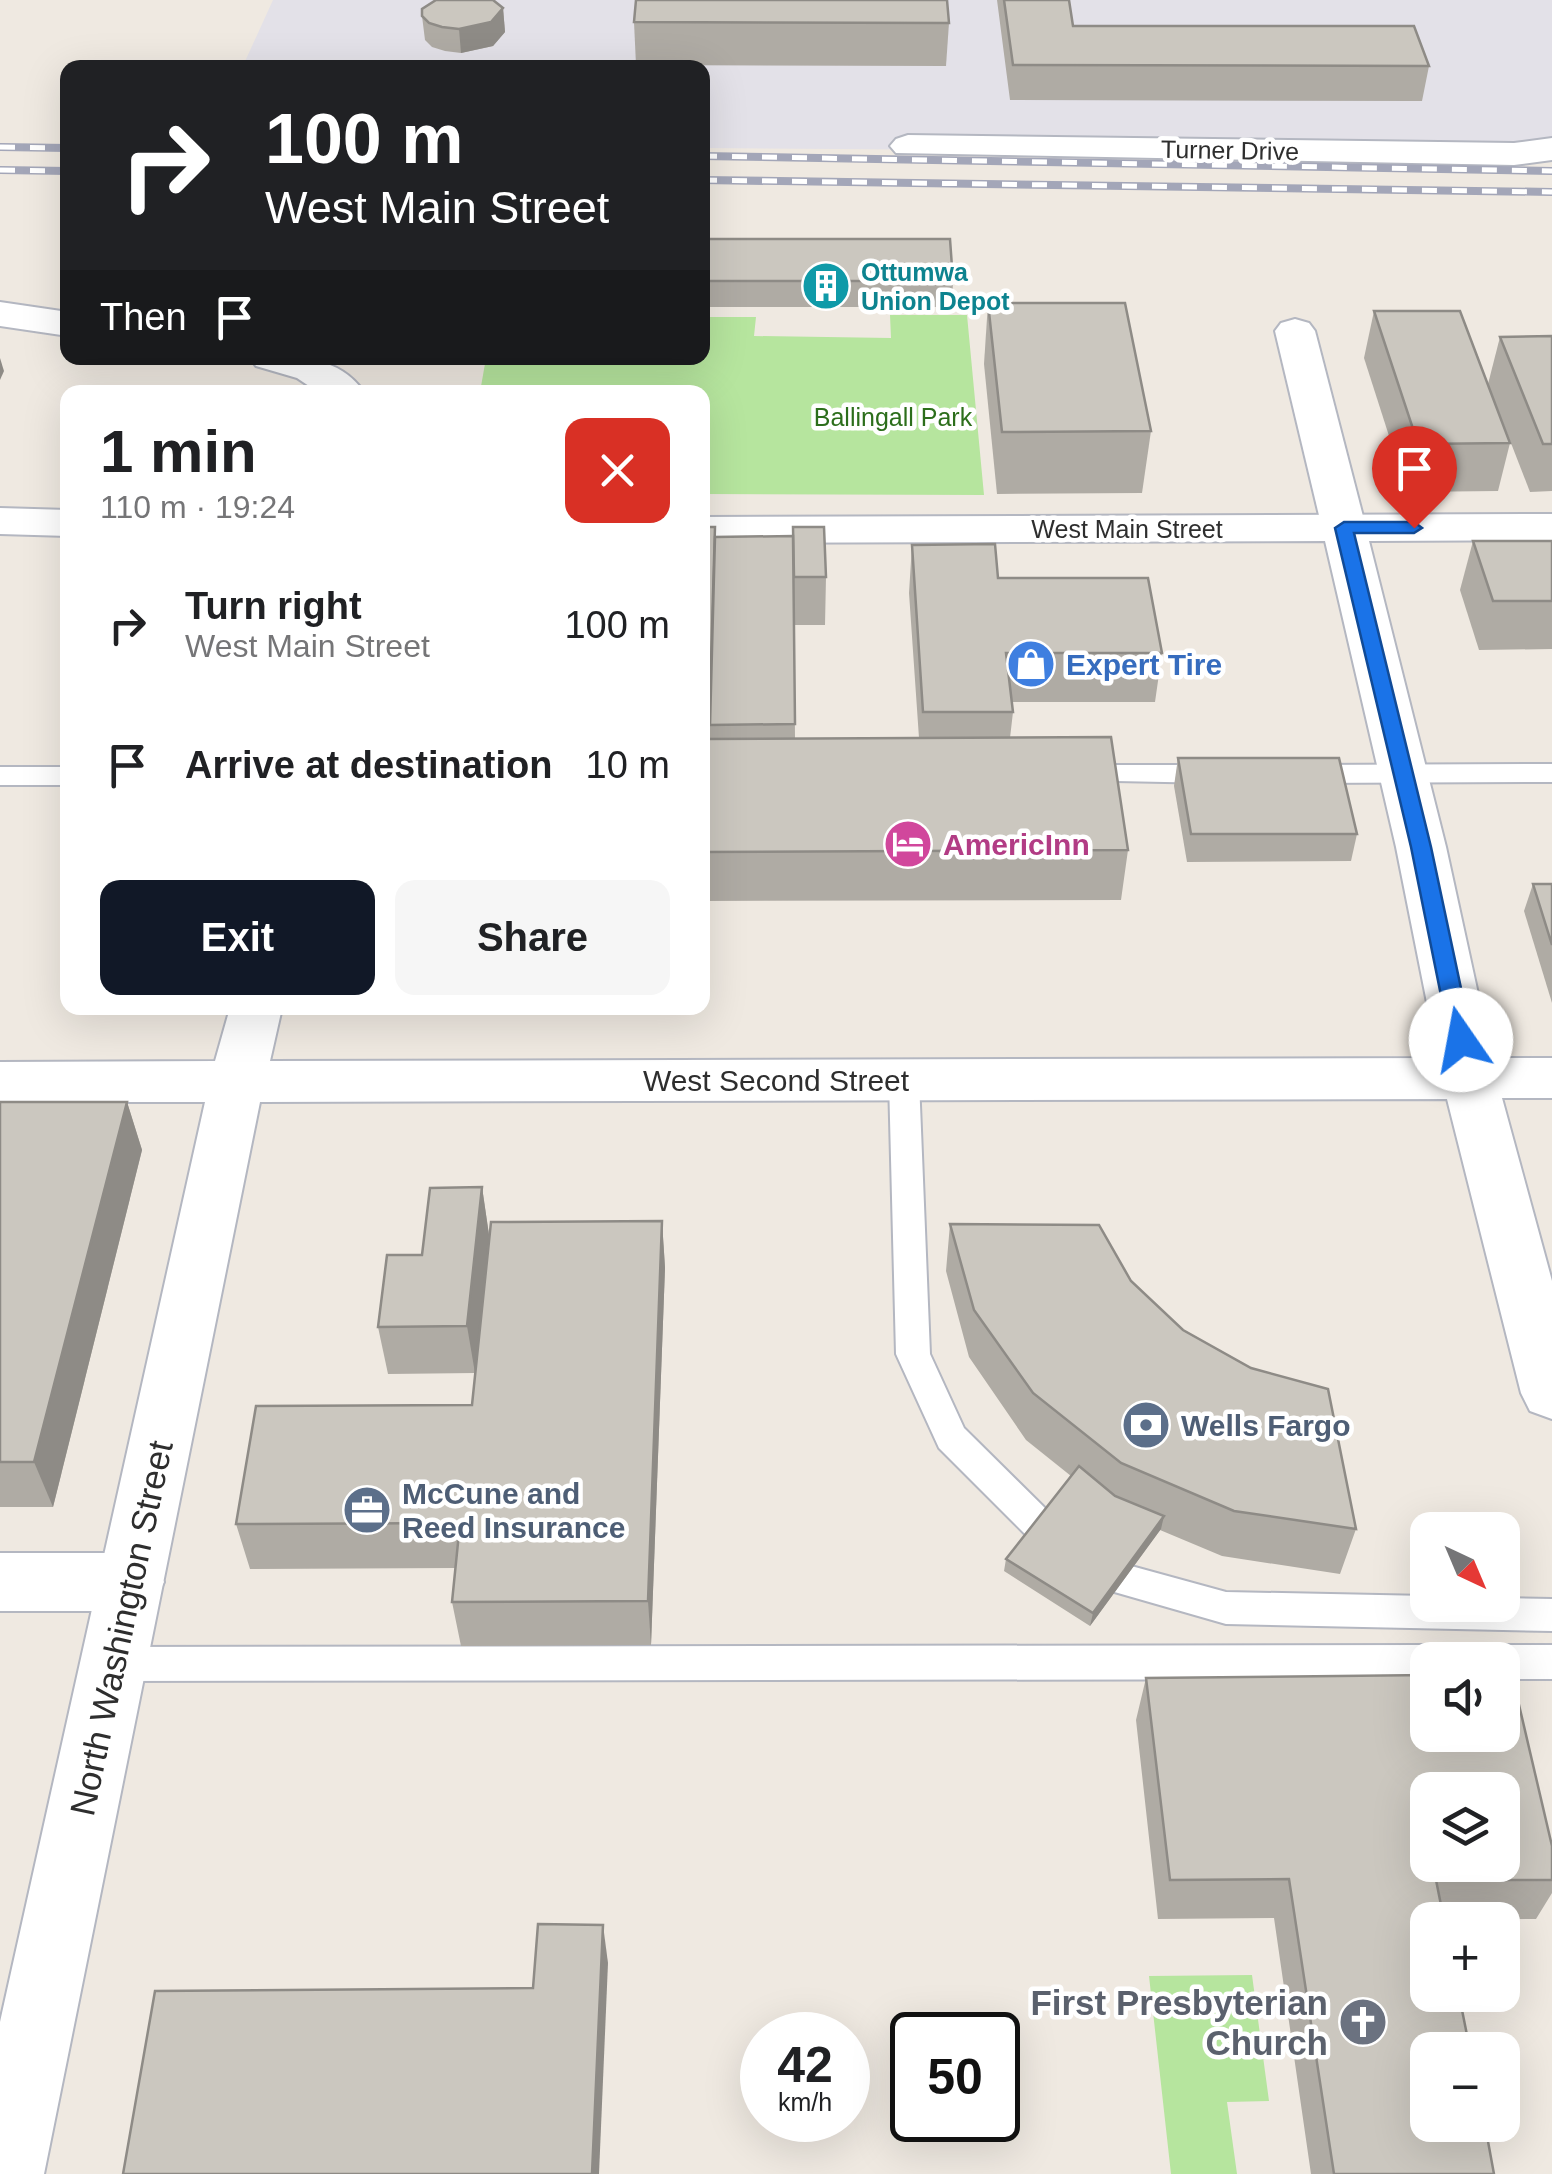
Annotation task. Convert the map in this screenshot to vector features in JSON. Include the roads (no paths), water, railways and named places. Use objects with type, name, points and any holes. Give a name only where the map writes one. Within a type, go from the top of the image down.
[{"type":"main road","name":"Turner Drive","points":[[908,146],[1514,154],[1552,150]]},
{"type":"main road","points":[[0,314],[60,323]]},
{"type":"main road","points":[[1294,331],[1403,774],[1469,1078],[1552,1393]]},
{"type":"main road","points":[[293,365],[310,370],[333,385]]},
{"type":"main road","points":[[0,521],[60,523]]},
{"type":"main road","name":"West Main Street","points":[[710,530],[1552,527]]},
{"type":"main road","name":"North Washington Street","points":[[5,2174],[254,1015]]},
{"type":"main road","name":"West Second Street","points":[[0,1082],[1552,1078]]},
{"type":"main road","points":[[0,1582],[131,1582]]},
{"type":"lane","points":[[1284,774],[1552,772]]},
{"type":"lane","points":[[1047,774],[1245,774]]},
{"type":"lane","points":[[0,776],[60,776]]},
{"type":"lane","points":[[904,1080],[913,1354],[951,1438],[1040,1526]]},
{"type":"lane","points":[[1124,1580],[1226,1608],[1552,1616]]},
{"type":"lane","points":[[113,1664],[1410,1662]]},
{"type":"lane","points":[[1520,1662],[1552,1662]]},
{"type":"railway","points":[[0,147],[60,148]]},
{"type":"railway","points":[[710,156],[1552,171]]},
{"type":"railway","points":[[0,170],[60,171]]},
{"type":"railway","points":[[710,180],[1552,192]]},
{"type":"place","name":"Ottumwa Union Depot","points":[[826,286]]},
{"type":"place","name":"Expert Tire","points":[[1031,664]]},
{"type":"place","name":"AmericInn","points":[[908,844]]},
{"type":"place","name":"Wells Fargo","points":[[1146,1425]]},
{"type":"place","name":"McCune and Reed Insurance","points":[[367,1510]]},
{"type":"place","name":"First Presbyterian Church","points":[[1363,2022]]},
{"type":"park label","name":"Ballingall Park","points":[[893,417]]}]
